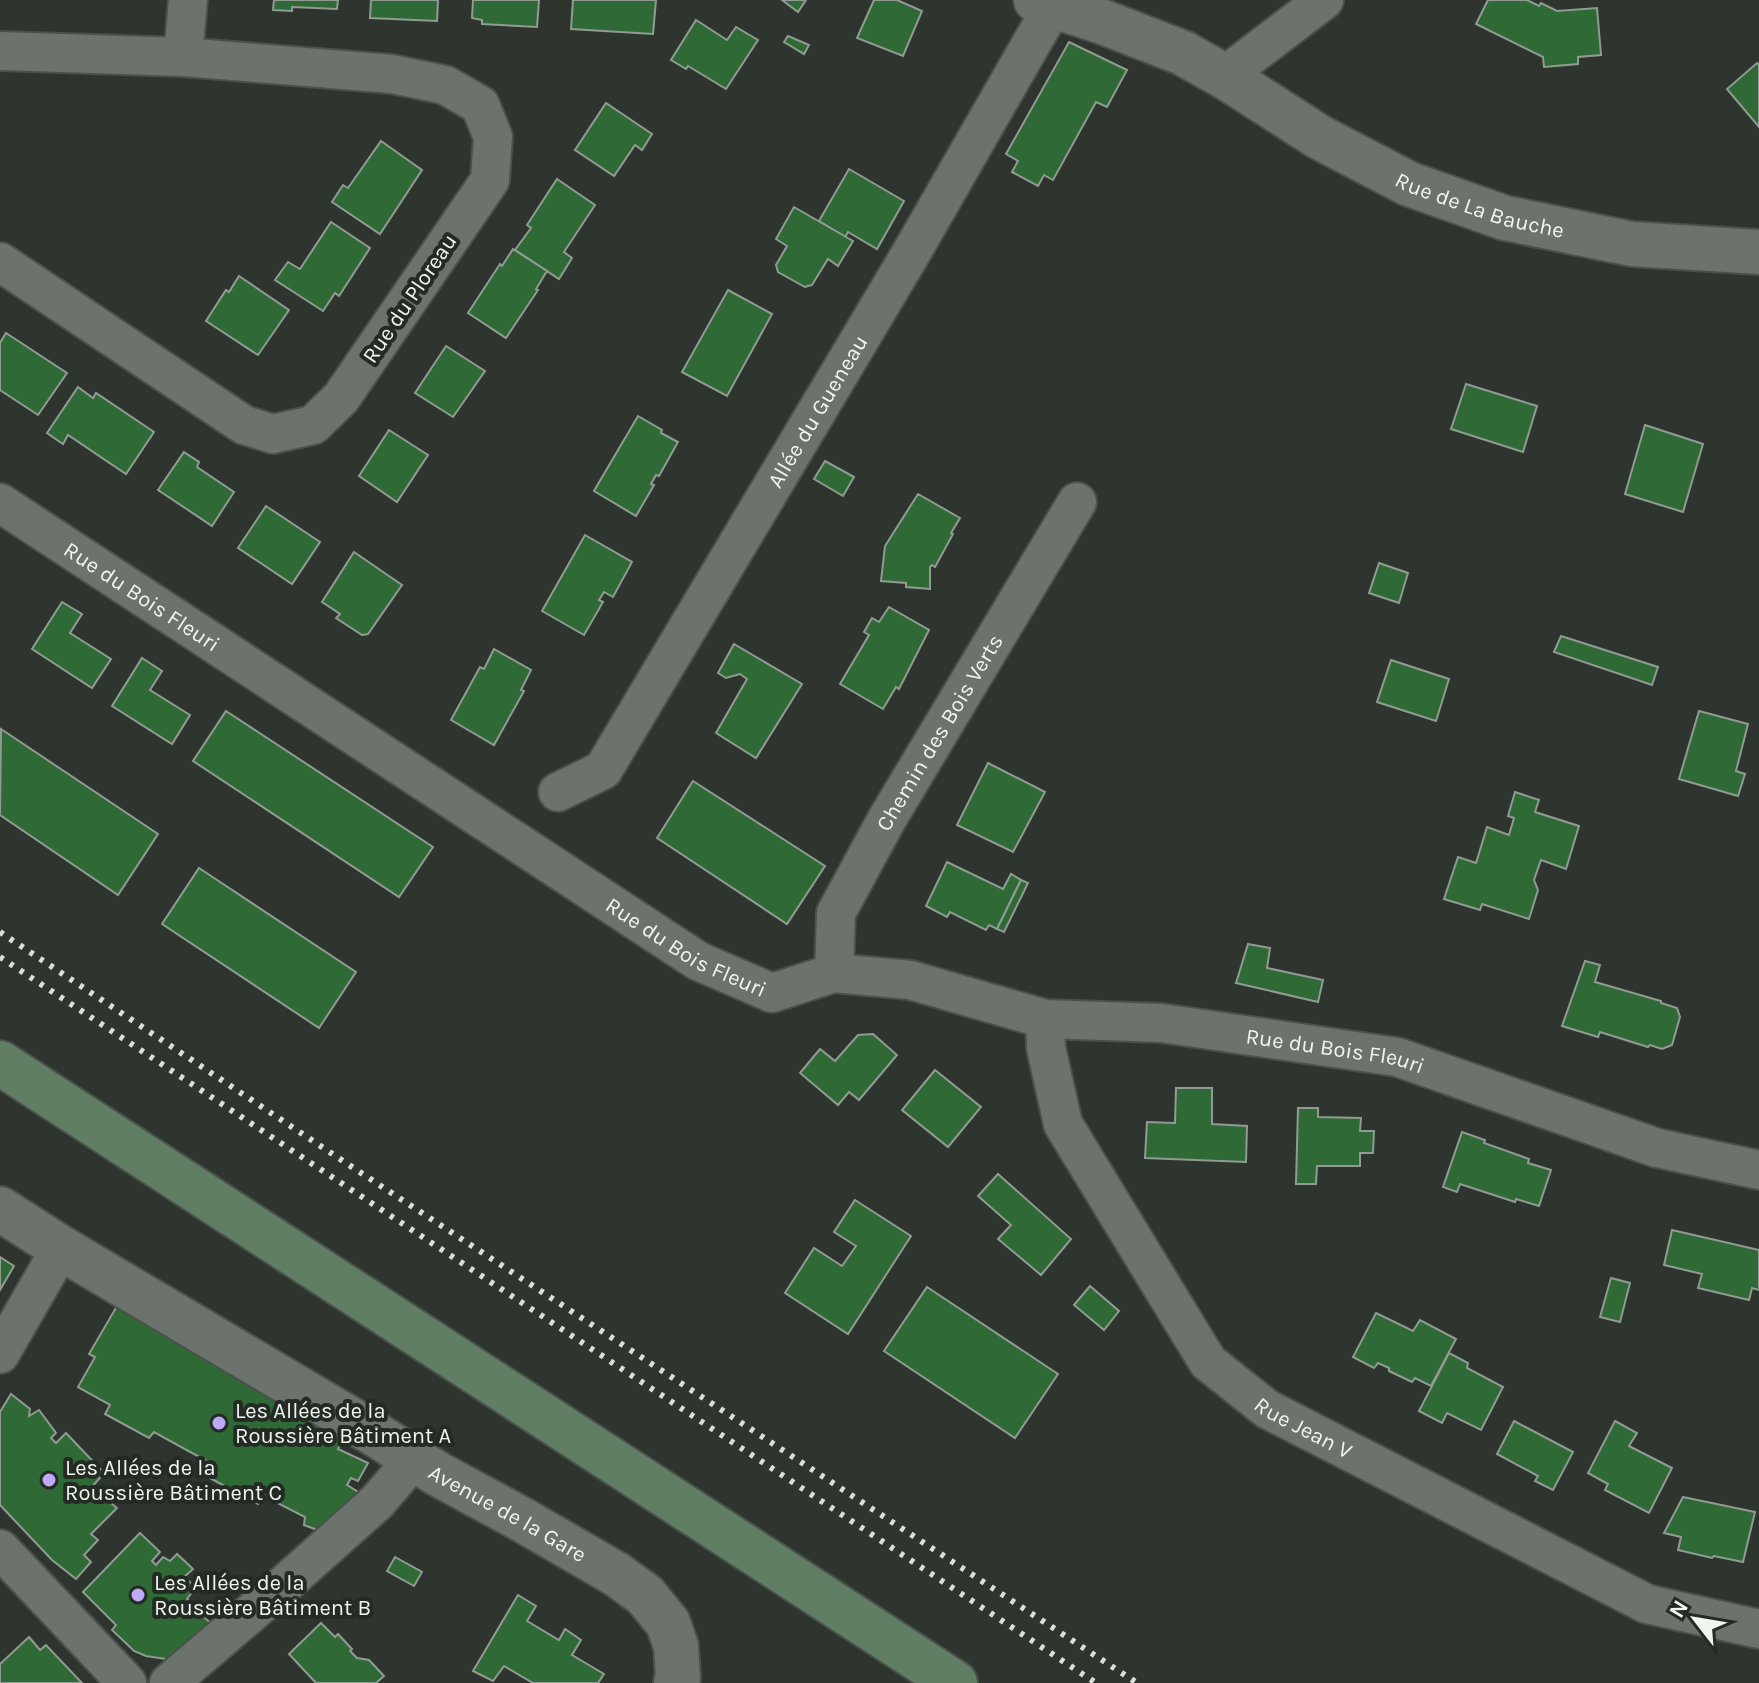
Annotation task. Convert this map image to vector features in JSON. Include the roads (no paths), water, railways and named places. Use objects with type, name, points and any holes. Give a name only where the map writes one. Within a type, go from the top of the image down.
[{"type":"main road","points":[[0,1063],[955,1683]]},
{"type":"street","points":[[183,57],[188,0]]},
{"type":"street","points":[[1229,79],[1240,64],[1324,0]]},
{"type":"street","name":"Rue de La Bauche","points":[[1044,3],[1183,53],[1319,137],[1409,184],[1505,218],[1632,244],[1759,252]]},
{"type":"street","name":"Allée du Gueneau","points":[[558,792],[603,770],[902,269],[1044,3]]},
{"type":"street","name":"Rue du Ploreau","points":[[0,51],[183,57],[392,74],[445,85],[480,105],[493,137],[490,180],[341,398],[313,425],[273,434],[244,425],[0,262]]},
{"type":"street","name":"Chemin des Bois Verts","points":[[834,973],[836,913],[887,819],[1077,502]]},
{"type":"street","name":"Rue du Bois Fleuri","points":[[0,503],[698,961],[772,993],[834,973],[910,980],[1045,1019],[1161,1023],[1397,1057],[1657,1148],[1759,1170]]},
{"type":"street","name":"Rue Jean V","points":[[1045,1019],[1046,1048],[1063,1124],[1208,1362],[1267,1409],[1647,1604],[1759,1629]]},
{"type":"street","name":"Avenue de la Gare","points":[[0,1209],[438,1474],[603,1566],[645,1595],[668,1623],[676,1646],[676,1683]]},
{"type":"street","points":[[0,1354],[61,1248]]},
{"type":"street","points":[[169,1683],[377,1502],[414,1459]]},
{"type":"street","points":[[0,1549],[127,1683]]},
{"type":"railway","points":[[0,932],[1137,1683]]},
{"type":"railway","points":[[0,957],[1096,1683]]},
{"type":"place","name":"Les Allées de la Roussière Bâtiment A","points":[[219,1423]]},
{"type":"place","name":"Les Allées de la Roussière Bâtiment C","points":[[49,1480]]},
{"type":"place","name":"Les Allées de la Roussière Bâtiment B","points":[[138,1595]]}]
